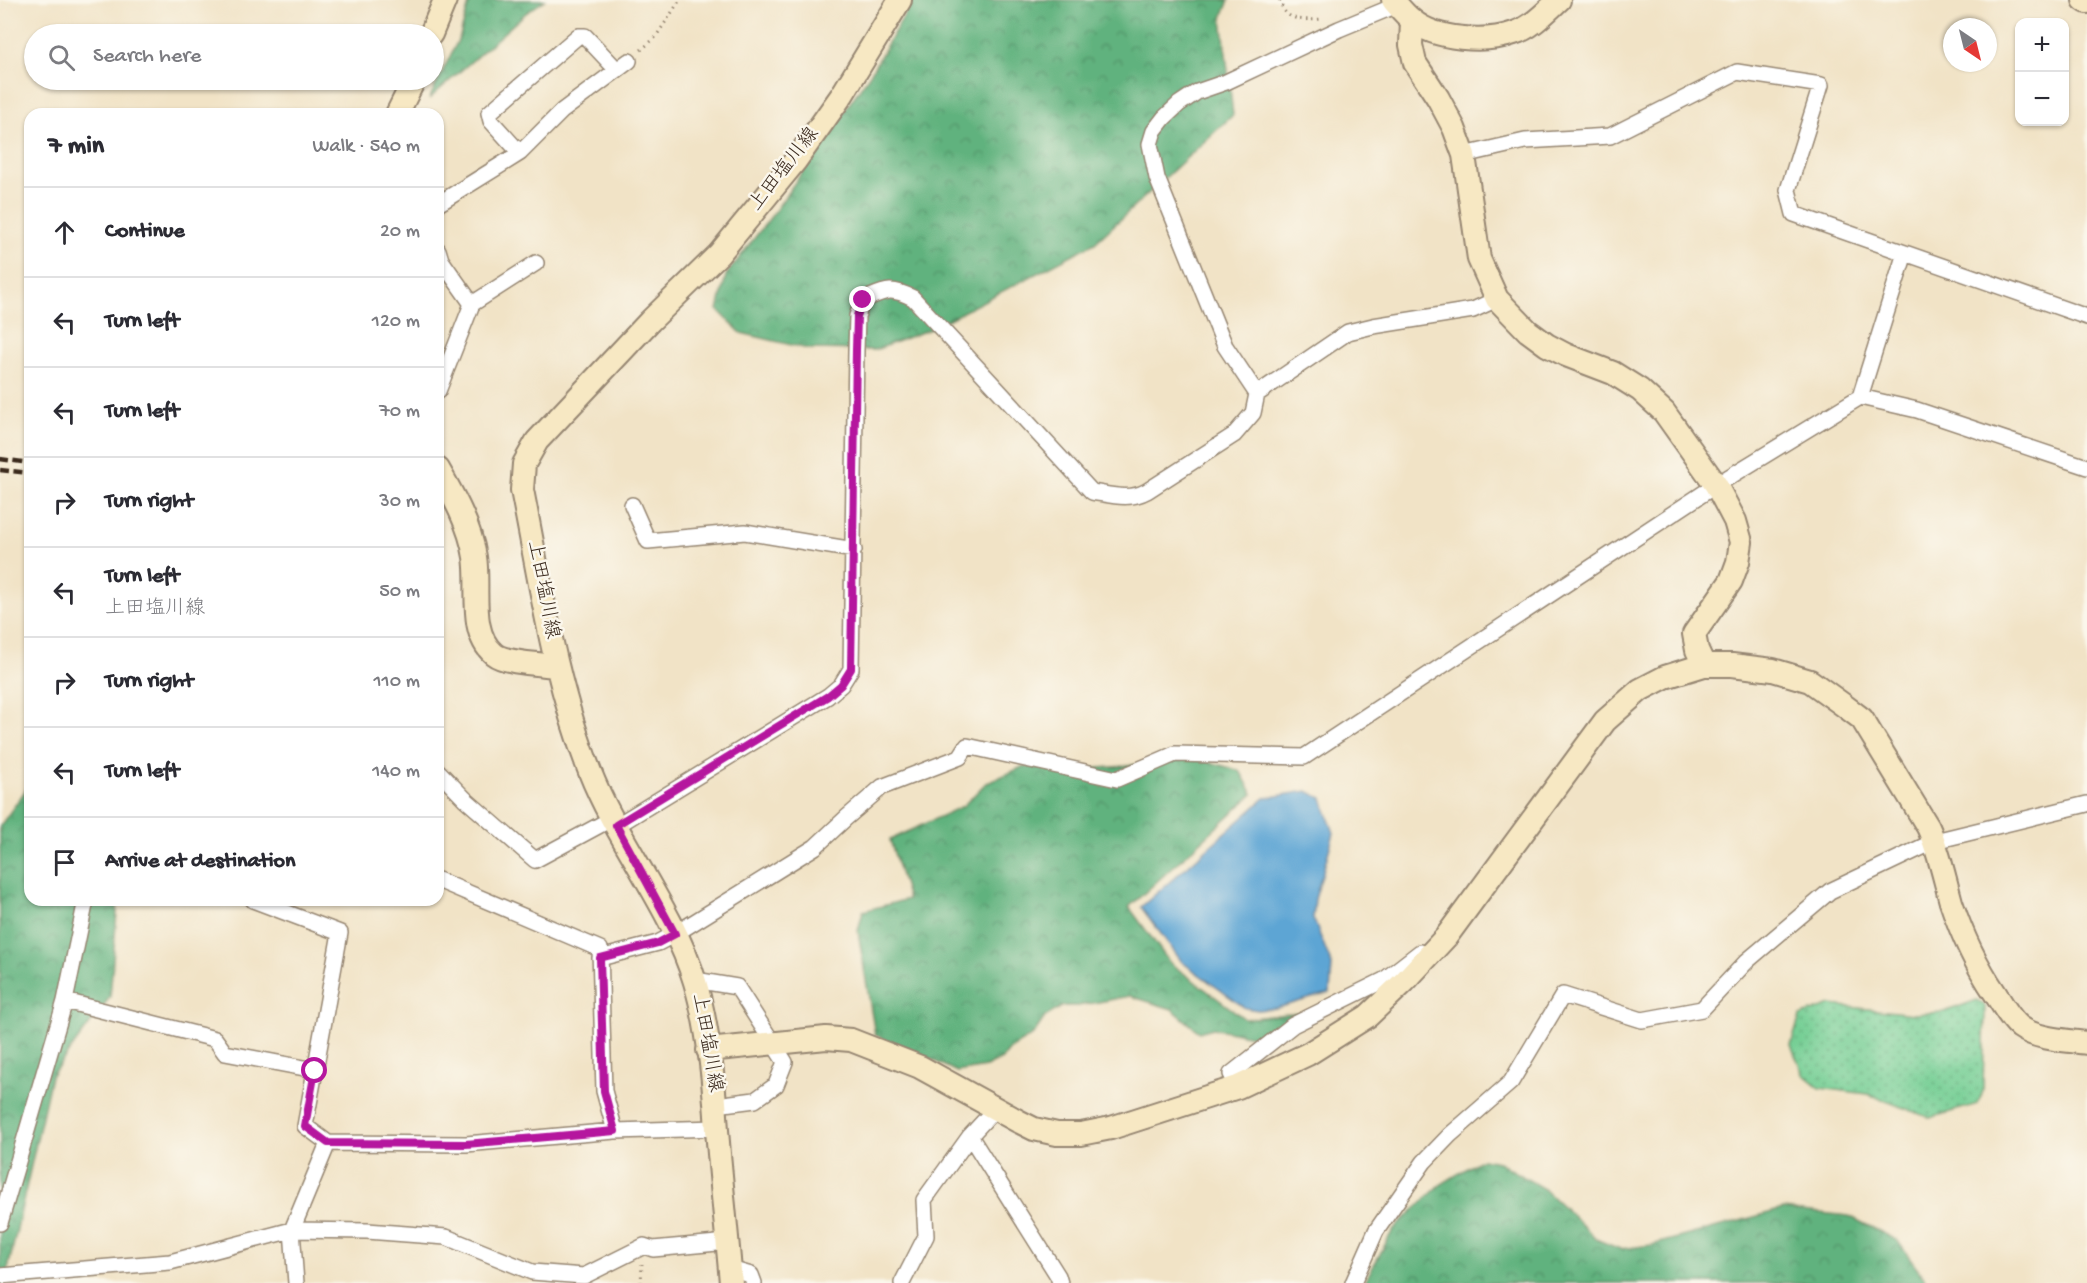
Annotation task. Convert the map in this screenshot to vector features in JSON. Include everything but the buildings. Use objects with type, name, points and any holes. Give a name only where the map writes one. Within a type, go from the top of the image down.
[{"type":"street","points":[[435,24],[445,0]]},
{"type":"street","name":"上田塩川線","points":[[730,1276],[716,1105],[704,1020],[694,980],[675,934],[590,773],[569,713],[556,666],[522,490],[524,464],[537,441],[650,321],[719,254],[775,186],[842,95],[900,0]]},
{"type":"street","points":[[1401,9],[1428,30],[1473,39],[1516,33],[1540,18],[1558,0]]},
{"type":"street","points":[[1257,394],[1225,346],[1157,178],[1150,144],[1154,131],[1179,104],[1197,92],[1226,82],[1339,29],[1401,9]]},
{"type":"street","points":[[1401,9],[1414,63],[1438,98],[1454,128],[1464,155],[1479,259],[1497,299],[1527,331],[1547,345],[1613,373],[1640,390],[1664,412],[1716,485],[1735,521],[1741,542],[1738,562],[1731,581],[1694,634],[1697,650],[1704,665]]},
{"type":"street","points":[[444,200],[520,153],[562,111],[623,65],[585,36],[578,36],[489,113],[491,121],[520,153]]},
{"type":"street","points":[[1464,155],[1526,141],[1610,136],[1737,72],[1821,85],[1788,190],[1794,214],[2087,317]]},
{"type":"street","points":[[400,108],[409,90]]},
{"type":"street","points":[[600,958],[658,943],[675,934],[815,847],[882,787],[960,757],[967,746],[1118,779],[1175,754],[1304,757],[1716,485],[1860,397],[1905,253]]},
{"type":"street","points":[[444,376],[472,304],[536,263]]},
{"type":"street","points":[[444,264],[472,304]]},
{"type":"street","points":[[444,777],[465,799],[535,860],[614,822],[775,730],[841,685],[851,669],[857,316],[863,300],[883,291],[898,290],[913,298],[1092,492],[1124,498],[1147,491],[1234,435],[1253,413],[1257,394],[1348,332],[1473,310],[1497,299]]},
{"type":"street","points":[[1860,397],[1917,410],[2087,467]]},
{"type":"street","points":[[444,480],[464,516],[475,558],[481,636],[495,655],[519,662],[556,666]]},
{"type":"street","points":[[632,505],[648,541],[746,532],[854,550]]},
{"type":"street","points":[[708,1050],[826,1038],[851,1040],[920,1067],[1034,1129],[1057,1134],[1081,1134],[1111,1128],[1238,1087],[1308,1054],[1368,1016],[1446,937],[1605,721],[1640,690],[1665,677],[1704,665],[1732,665],[1773,670],[1810,681],[1862,719],[1935,841],[1965,940],[1979,969],[2003,1005],[2020,1027],[2042,1036],[2087,1043]]},
{"type":"street","points":[[1353,1283],[1376,1231],[1424,1162],[1450,1135],[1511,1082],[1563,995],[1642,1020],[1702,1009],[1747,962],[1830,891],[1935,841],[2087,804]]},
{"type":"street","points":[[444,883],[600,949],[604,1091],[615,1131]]},
{"type":"street","points":[[0,1223],[65,1001],[85,906]]},
{"type":"street","points":[[269,906],[340,933],[305,1126],[328,1143],[466,1144],[615,1131],[717,1128]]},
{"type":"street","points":[[1238,1087],[1231,1074],[1293,1025],[1384,980],[1420,952],[1427,957]]},
{"type":"street","points":[[694,980],[737,987],[785,1062],[776,1085],[755,1100],[716,1105]]},
{"type":"street","points":[[65,1001],[214,1040],[225,1053],[315,1071]]},
{"type":"street","points":[[902,1283],[926,1236],[924,1200],[970,1136],[995,1109]]},
{"type":"street","points":[[970,1136],[1058,1276],[1060,1283]]},
{"type":"street","points":[[296,1283],[292,1230],[328,1143]]},
{"type":"street","points":[[0,1276],[170,1262],[292,1230],[367,1231],[446,1237],[532,1272],[584,1280],[644,1246],[653,1249],[728,1242]]},
{"type":"street","points":[[730,1276],[751,1275],[754,1283]]},
{"type":"path","points":[[623,65],[655,38],[680,0]]},
{"type":"path","points":[[1280,0],[1288,17],[1302,21],[1327,18],[1339,29]]},
{"type":"green space","points":[[470,0],[545,0],[526,13],[444,86],[444,69],[460,36]]},
{"type":"green space","points":[[913,0],[1229,0],[1222,18],[1233,115],[1095,243],[930,329],[875,350],[808,349],[741,333],[718,310],[726,275],[773,214],[870,74]]},
{"type":"green space","points":[[433,90],[439,90],[429,99]]},
{"type":"green space","points":[[1194,757],[1240,771],[1253,794],[1129,907],[1170,963],[1245,1019],[1305,1012],[1271,1034],[1257,1037],[1213,1028],[1199,1032],[1172,1009],[1130,996],[1078,1006],[1063,1006],[1045,1017],[1033,1035],[1010,1049],[1002,1059],[986,1067],[957,1072],[875,1035],[858,931],[863,911],[908,899],[890,840],[963,806],[985,784],[1022,767],[1085,769]]},
{"type":"green space","points":[[24,792],[24,906],[118,906],[110,997],[51,1076],[5,1283],[0,1283],[0,826]]},
{"type":"green space","points":[[1977,1000],[1985,1006],[1983,1090],[1978,1104],[1930,1118],[1868,1094],[1820,1088],[1803,1074],[1791,1045],[1800,1016],[1831,1005],[1914,1014],[1944,1012]]},
{"type":"green space","points":[[1482,1159],[1499,1162],[1544,1189],[1598,1240],[1620,1249],[1652,1245],[1783,1209],[1849,1216],[1897,1240],[1926,1283],[1364,1283],[1393,1230],[1440,1185]]},
{"type":"water","points":[[1307,791],[1322,798],[1334,833],[1315,899],[1313,918],[1332,965],[1330,993],[1276,1008],[1258,1010],[1245,1008],[1182,962],[1141,907],[1265,798]]},
{"type":"railway","points":[[0,459],[24,462]]},
{"type":"railway","points":[[0,470],[24,472]]},
{"type":"route","points":[[315,1071],[305,1126],[328,1143],[466,1144],[615,1131],[604,1091],[600,958],[658,943],[675,934],[616,825],[828,696],[841,685],[851,669],[857,316],[863,300]]}]
